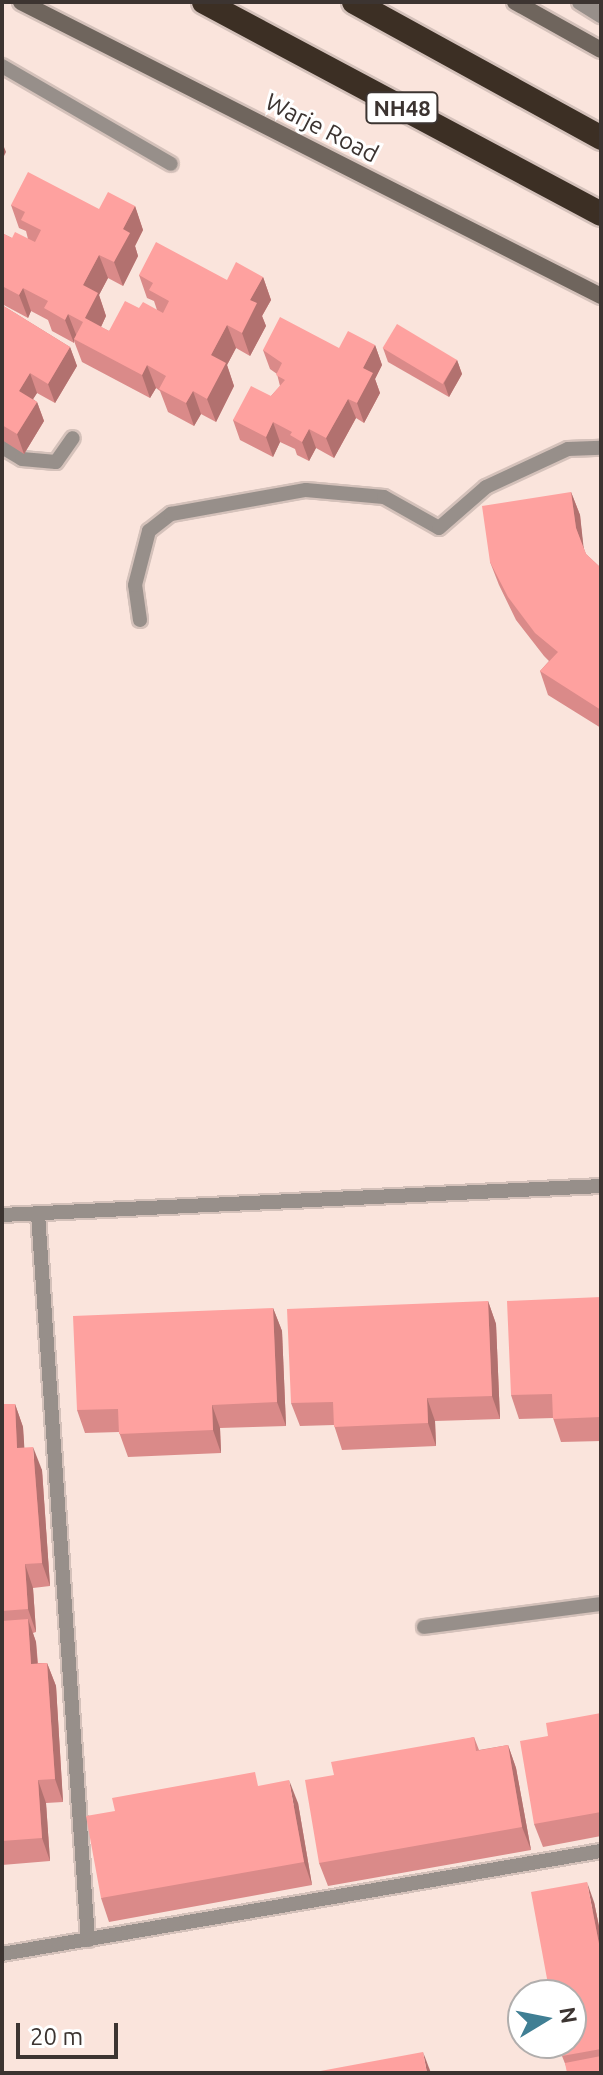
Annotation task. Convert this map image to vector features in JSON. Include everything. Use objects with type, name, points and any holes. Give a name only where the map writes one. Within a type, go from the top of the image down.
[{"type":"highway","name":"NH48","points":[[204,2],[601,214]]},
{"type":"highway","name":"NH48","points":[[354,2],[601,138]]},
{"type":"street","name":"Warje Road","points":[[21,2],[601,296]]},
{"type":"street","points":[[515,2],[601,50]]},
{"type":"street","points":[[580,2],[601,15]]},
{"type":"lane","points":[[2,66],[171,164]]},
{"type":"lane","points":[[2,447],[22,459],[56,462],[73,438]]},
{"type":"lane","points":[[140,620],[135,585],[149,531],[171,514],[306,490],[384,497],[439,528],[486,487],[568,449],[601,448]]},
{"type":"lane","points":[[2,1215],[601,1186]]},
{"type":"lane","points":[[38,1214],[88,1940]]},
{"type":"lane","points":[[424,1627],[601,1604]]},
{"type":"lane","points":[[2,1954],[601,1851]]},
{"type":"building","points":[[28,172],[99,209],[108,192],[135,206],[123,229],[130,233],[114,262],[99,255],[83,285],[98,293],[85,318],[109,331],[125,301],[139,308],[143,302],[163,313],[169,301],[149,290],[153,283],[139,275],[156,242],[227,280],[236,262],[263,277],[250,300],[257,303],[242,333],[227,325],[211,355],[226,363],[207,399],[193,391],[186,403],[159,389],[166,376],[147,365],[142,375],[74,339],[83,322],[68,314],[65,320],[44,308],[48,301],[23,288],[19,295],[2,286],[2,233],[12,238],[15,232],[35,242],[41,230],[21,220],[25,212],[11,205]]},
{"type":"building","points":[[2,305],[70,347],[48,384],[30,373],[19,391],[37,402],[17,434],[2,425]]},
{"type":"building","points":[[280,317],[339,348],[348,331],[375,345],[363,368],[373,373],[357,403],[348,399],[326,438],[309,429],[302,442],[290,435],[292,432],[273,422],[266,437],[233,420],[251,386],[271,396],[285,380],[276,375],[282,363],[263,350]]},
{"type":"building","points":[[397,324],[457,360],[443,384],[383,348]]},
{"type":"building","points":[[571,492],[576,528],[586,554],[601,568],[601,710],[540,671],[558,652],[535,633],[508,597],[490,562],[482,506]]},
{"type":"building","points":[[601,1297],[601,1417],[553,1419],[552,1394],[511,1395],[507,1301]]},
{"type":"building","points":[[488,1301],[492,1396],[427,1398],[428,1423],[334,1427],[333,1402],[291,1403],[287,1309]]},
{"type":"building","points":[[273,1308],[277,1402],[212,1405],[213,1430],[119,1434],[118,1409],[77,1410],[73,1316]]},
{"type":"building","points":[[2,1404],[15,1404],[17,1448],[33,1447],[42,1563],[25,1564],[28,1609],[2,1611]]},
{"type":"building","points":[[28,1619],[31,1664],[47,1663],[55,1779],[38,1780],[42,1838],[2,1841],[2,1621]]},
{"type":"building","points":[[601,1713],[601,1812],[534,1824],[520,1741],[548,1736],[546,1723]]},
{"type":"building","points":[[474,1737],[476,1751],[508,1745],[522,1827],[319,1863],[305,1780],[334,1775],[331,1762]]},
{"type":"building","points":[[255,1772],[258,1786],[289,1780],[304,1862],[101,1898],[86,1816],[115,1811],[112,1798]]},
{"type":"building","points":[[587,1882],[601,1954],[601,2049],[587,2052],[587,1979],[547,1979],[531,1892]]},
{"type":"building","points":[[423,2052],[427,2073],[315,2073],[315,2072]]},
{"type":"building","points":[[601,2056],[601,2073],[567,2073],[565,2063]]}]
